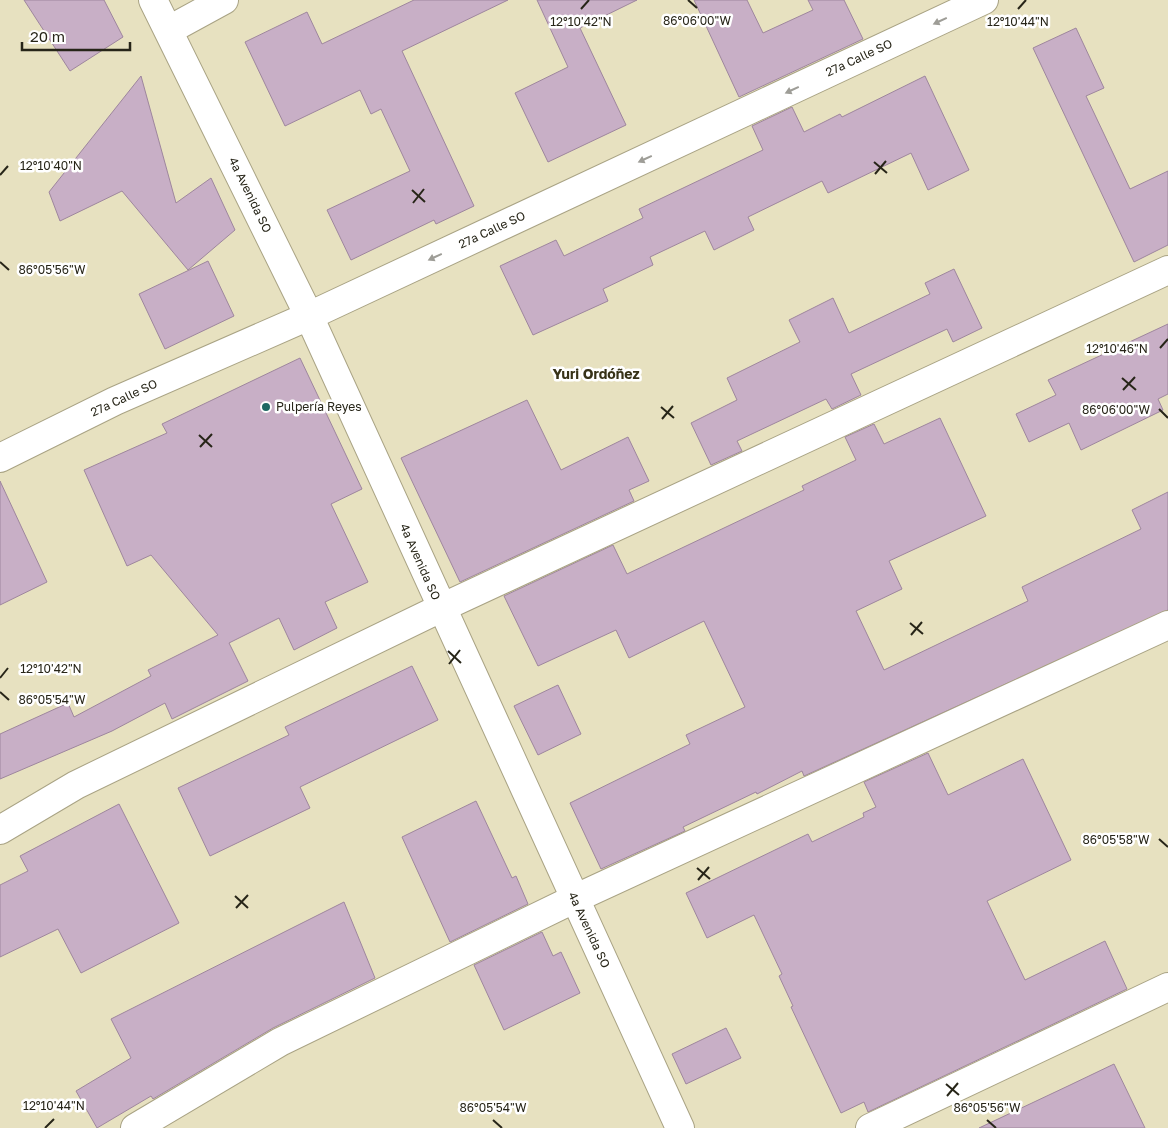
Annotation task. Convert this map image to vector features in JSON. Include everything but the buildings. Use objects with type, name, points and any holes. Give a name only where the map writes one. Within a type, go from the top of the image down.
[{"type":"street","name":"4a Avenida SO","points":[[153,0],[309,316],[680,1128]]},
{"type":"street","points":[[169,30],[224,0]]},
{"type":"street","name":"27a Calle SO","points":[[0,458],[115,401],[309,316],[984,0]]},
{"type":"street","points":[[0,830],[76,785],[441,608],[1168,270]]},
{"type":"street","points":[[135,1128],[280,1042],[574,899],[1168,625]]},
{"type":"street","points":[[870,1128],[1168,987]]},
{"type":"place","name":"Pulpería Reyes","points":[[266,407]]},
{"type":"district","name":"Yuri Ordóñez","points":[[596,374]]}]
